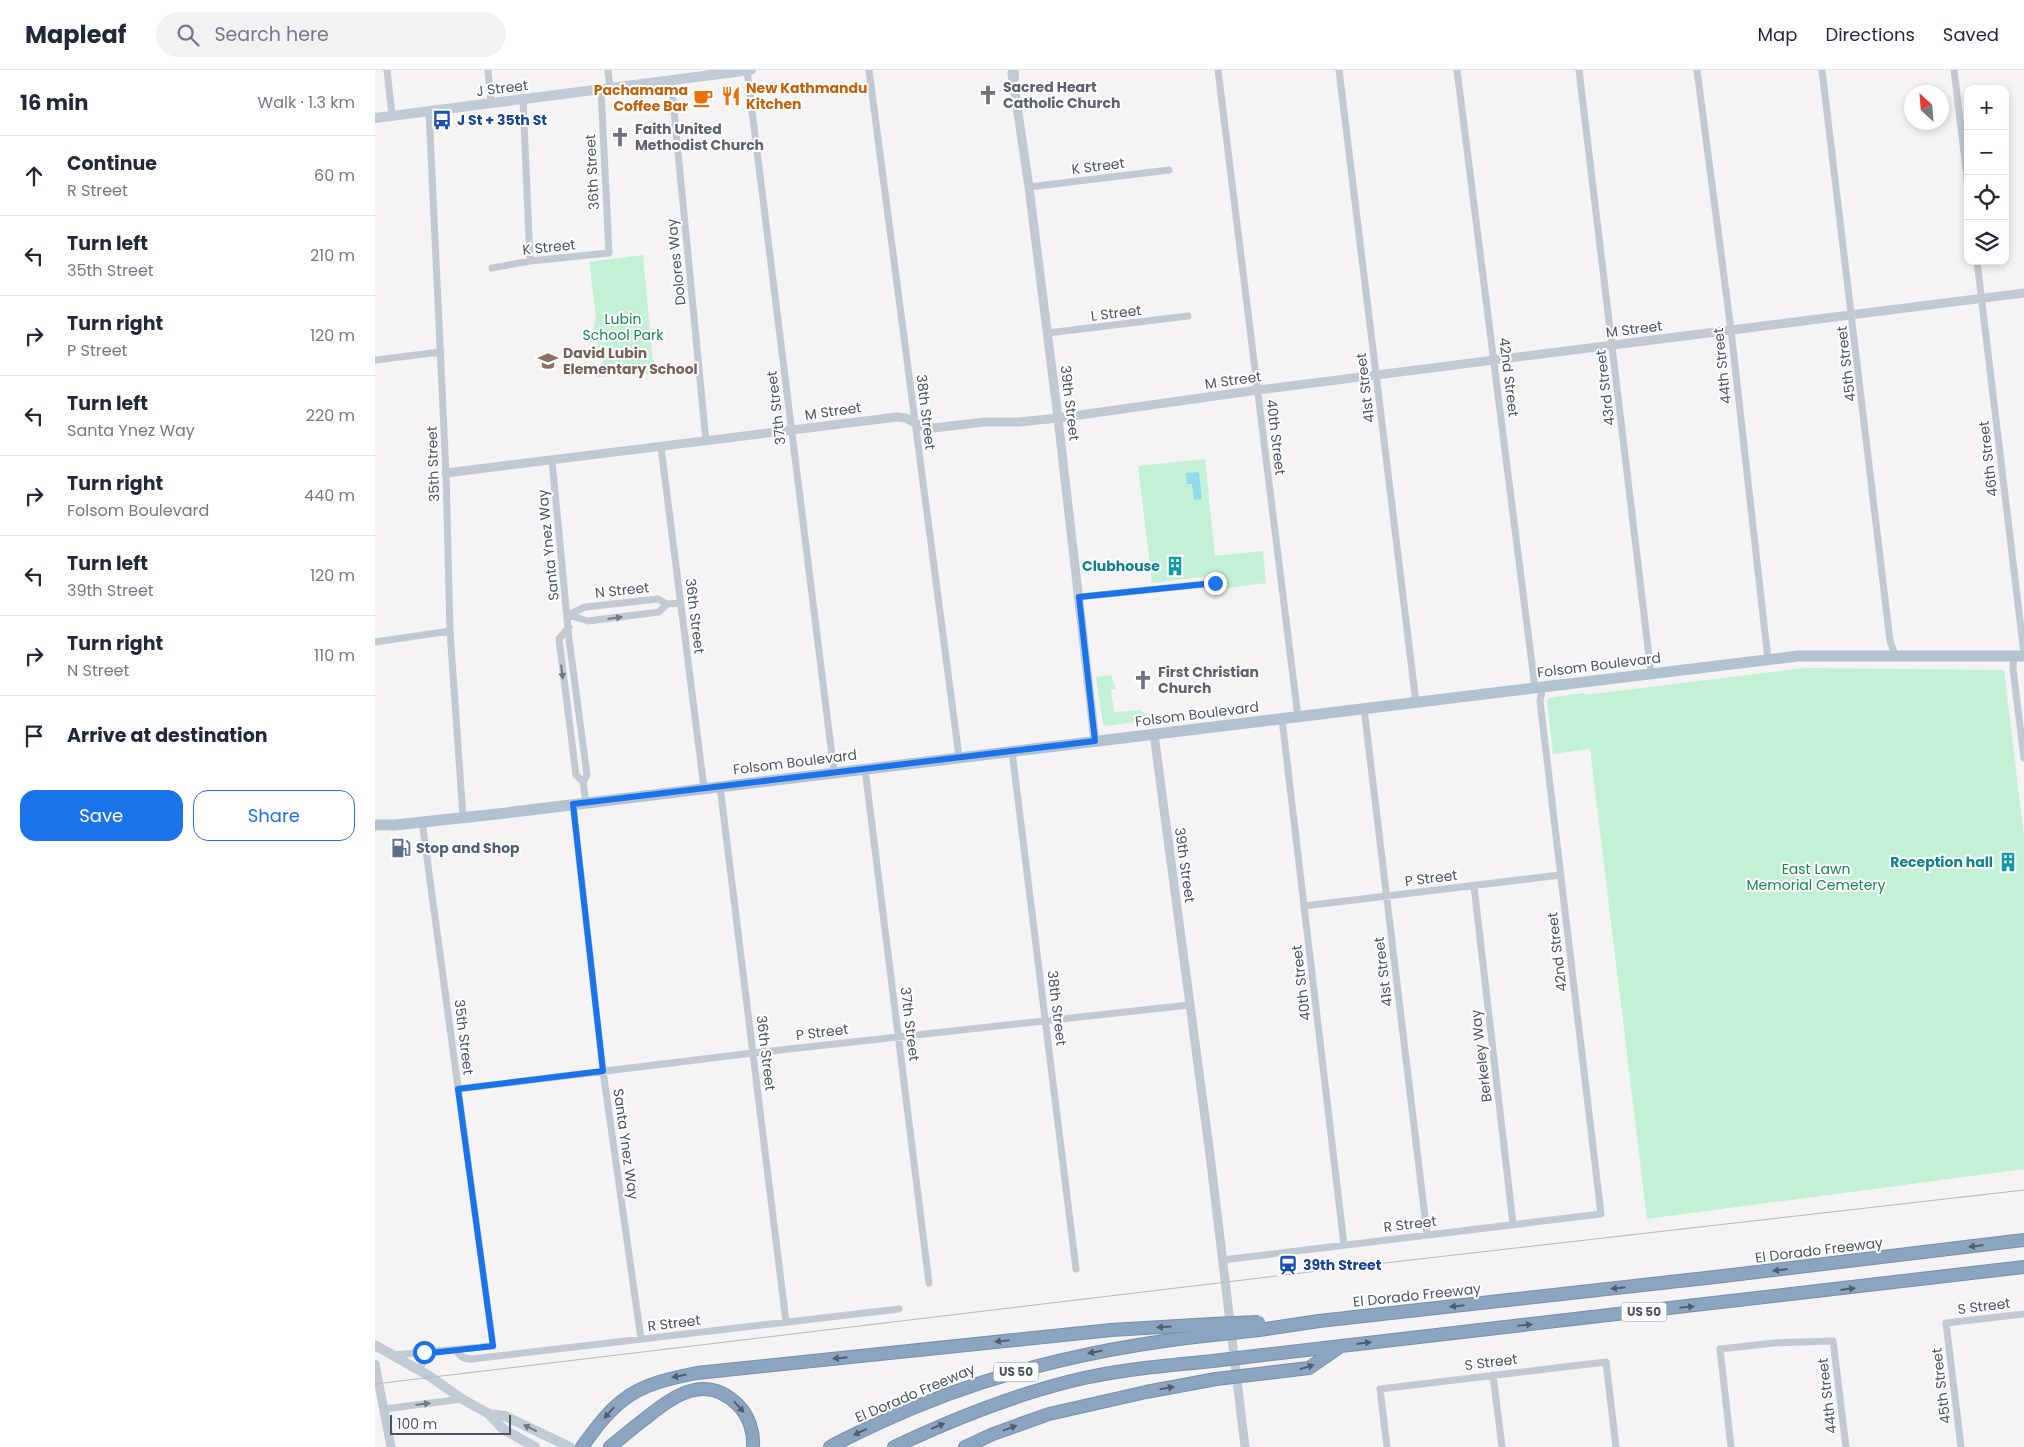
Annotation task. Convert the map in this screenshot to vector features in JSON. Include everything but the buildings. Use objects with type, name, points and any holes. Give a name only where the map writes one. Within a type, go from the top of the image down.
[{"type":"highway","name":"El Dorado Freeway","points":[[830,1447],[911,1408],[989,1379],[1069,1357],[1213,1330],[1319,1321],[2024,1240]]},
{"type":"highway","name":"US 50","points":[[893,1447],[989,1406],[1085,1378],[1160,1366],[2024,1267]]},
{"type":"highway","points":[[582,1447],[611,1409],[623,1399],[656,1382],[697,1373],[1111,1330],[1213,1330]]},
{"type":"highway","points":[[965,1447],[993,1434],[1049,1414],[1146,1392],[1216,1380],[1309,1368],[1340,1346]]},
{"type":"highway","points":[[610,1447],[670,1399],[678,1394],[696,1389],[725,1394],[740,1407],[750,1424],[753,1447]]},
{"type":"main road","name":"J Street","points":[[375,118],[749,70]]},
{"type":"main road","name":"Folsom Boulevard","points":[[375,825],[422,822],[1768,660],[1818,655],[2021,655]]},
{"type":"main road","points":[[375,1345],[489,1414],[503,1429],[535,1447]]},
{"type":"main road","points":[[489,1414],[505,1416],[570,1447]]},
{"type":"street","points":[[387,70],[392,115]]},
{"type":"street","points":[[489,70],[491,103]]},
{"type":"street","name":"36th Street","points":[[608,70],[605,88],[609,253]]},
{"type":"street","name":"37th Street","points":[[749,70],[833,772]]},
{"type":"street","name":"38th Street","points":[[869,70],[959,757]]},
{"type":"street","name":"40th Street","points":[[1218,70],[1298,717]]},
{"type":"street","name":"41st Street","points":[[1339,70],[1416,702]]},
{"type":"street","name":"42nd Street","points":[[1457,70],[1539,688],[1601,1214]]},
{"type":"street","name":"43rd Street","points":[[1579,70],[1651,673]]},
{"type":"street","name":"44th Street","points":[[1697,70],[1731,330],[1768,660]]},
{"type":"street","name":"45th Street","points":[[1822,70],[1853,315],[1889,632],[1895,655]]},
{"type":"street","points":[[1954,70],[1967,175]]},
{"type":"street","name":"39th Street","points":[[1013,73],[1059,418],[1095,741]]},
{"type":"street","name":"Dolores Way","points":[[671,80],[705,441]]},
{"type":"street","points":[[523,99],[530,261]]},
{"type":"street","name":"35th Street","points":[[429,111],[447,473],[450,631],[463,816]]},
{"type":"street","name":"K Street","points":[[1029,187],[1169,170]]},
{"type":"street","name":"K Street","points":[[492,268],[530,261],[609,253]]},
{"type":"street","name":"46th Street","points":[[1977,265],[2021,655],[2013,669],[2024,758]]},
{"type":"street","name":"M Street","points":[[447,473],[897,417],[906,418],[915,424],[934,428],[984,422],[1019,422],[1059,418],[1258,390],[2024,293]]},
{"type":"street","name":"L Street","points":[[1048,333],[1188,316]]},
{"type":"street","points":[[375,360],[441,352]]},
{"type":"street","name":"36th Street","points":[[661,447],[704,788]]},
{"type":"street","name":"Santa Ynez Way","points":[[552,460],[580,728],[587,775],[583,782]]},
{"type":"street","points":[[1079,597],[1215,583]]},
{"type":"street","name":"N Street","points":[[568,616],[585,607],[658,599],[667,604],[681,603]]},
{"type":"street","points":[[568,616],[588,622],[659,612],[667,604]]},
{"type":"street","name":"Santa Ynez Way","points":[[569,627],[559,639],[576,775],[583,782],[586,802]]},
{"type":"street","points":[[375,642],[450,631]]},
{"type":"street","name":"41st Street","points":[[1364,708],[1427,1234]]},
{"type":"street","name":"40th Street","points":[[1282,719],[1344,1245]]},
{"type":"street","points":[[569,729],[580,728]]},
{"type":"street","name":"39th Street","points":[[1154,734],[1210,1155],[1245,1447]]},
{"type":"street","name":"38th Street","points":[[1012,751],[1076,1269]]},
{"type":"street","name":"37th Street","points":[[865,769],[929,1283]]},
{"type":"street","name":"36th Street","points":[[720,786],[786,1322]]},
{"type":"street","name":"Santa Ynez Way","points":[[573,804],[603,1071],[641,1339]]},
{"type":"street","name":"35th Street","points":[[422,822],[493,1346]]},
{"type":"street","name":"P Street","points":[[1304,906],[1561,875]]},
{"type":"street","name":"Berkeley Way","points":[[1474,886],[1513,1224]]},
{"type":"street","name":"P Street","points":[[458,1089],[899,1036],[1120,1014],[1189,1005]]},
{"type":"street","name":"R Street","points":[[1222,1260],[1601,1214]]},
{"type":"street","name":"R Street","points":[[456,1350],[459,1356],[471,1359],[899,1309]]},
{"type":"street","name":"S Street","points":[[1946,1323],[2024,1314]]},
{"type":"street","name":"45th Street","points":[[1946,1323],[1961,1447]]},
{"type":"street","name":"44th Street","points":[[1731,1447],[1720,1349],[1774,1343],[1833,1341],[1846,1447]]},
{"type":"street","name":"R Street","points":[[393,1355],[493,1346]]},
{"type":"street","points":[[419,1370],[431,1353]]},
{"type":"street","name":"S Street","points":[[1387,1447],[1380,1389],[1606,1362],[1616,1447]]},
{"type":"street","points":[[375,1364],[391,1447]]},
{"type":"street","points":[[1493,1375],[1501,1447]]},
{"type":"street","points":[[384,1409],[462,1399]]},
{"type":"green space","name":"Lubin School Park","points":[[643,255],[654,374],[597,377],[596,374],[606,367],[599,355],[601,354],[598,346],[598,337],[593,330],[596,317],[589,262]]},
{"type":"green space","points":[[1205,459],[1215,556],[1263,551],[1266,583],[1219,589],[1218,575],[1152,583],[1138,466]]},
{"type":"green space","name":"East Lawn Memorial Cemetery","points":[[1805,668],[2004,670],[2024,836],[2024,1169],[1647,1219],[1590,749],[1553,754],[1547,701],[1549,698],[1584,693],[1584,695]]},
{"type":"green space","points":[[1111,675],[1116,689],[1111,690],[1114,712],[1141,710],[1150,720],[1106,726],[1103,724],[1096,677]]},
{"type":"water","points":[[1199,472],[1202,499],[1194,500],[1192,484],[1187,484],[1186,473]]},
{"type":"tram line","points":[[375,1384],[1402,1261],[2024,1190]]},
{"type":"place","name":"Sacred Heart Catholic Church","points":[[988,95]]},
{"type":"place","name":"New Kathmandu Kitchen","points":[[731,96]]},
{"type":"place","name":"Pachamama Coffee Bar","points":[[703,98]]},
{"type":"place","name":"J St + 35th St","points":[[442,120]]},
{"type":"place","name":"Faith United Methodist Church","points":[[620,137]]},
{"type":"place","name":"David Lubin Elementary School","points":[[548,361]]},
{"type":"place","name":"Clubhouse","points":[[1175,566]]},
{"type":"place","name":"First Christian Church","points":[[1143,680]]},
{"type":"place","name":"Stop and Shop","points":[[401,848]]},
{"type":"place","name":"Reception hall","points":[[2008,862]]},
{"type":"place","name":"39th Street","points":[[1288,1265]]},
{"type":"route","points":[[424,1352],[431,1353],[493,1346],[458,1089],[603,1071],[573,804],[1095,741],[1079,597],[1215,583]]}]
